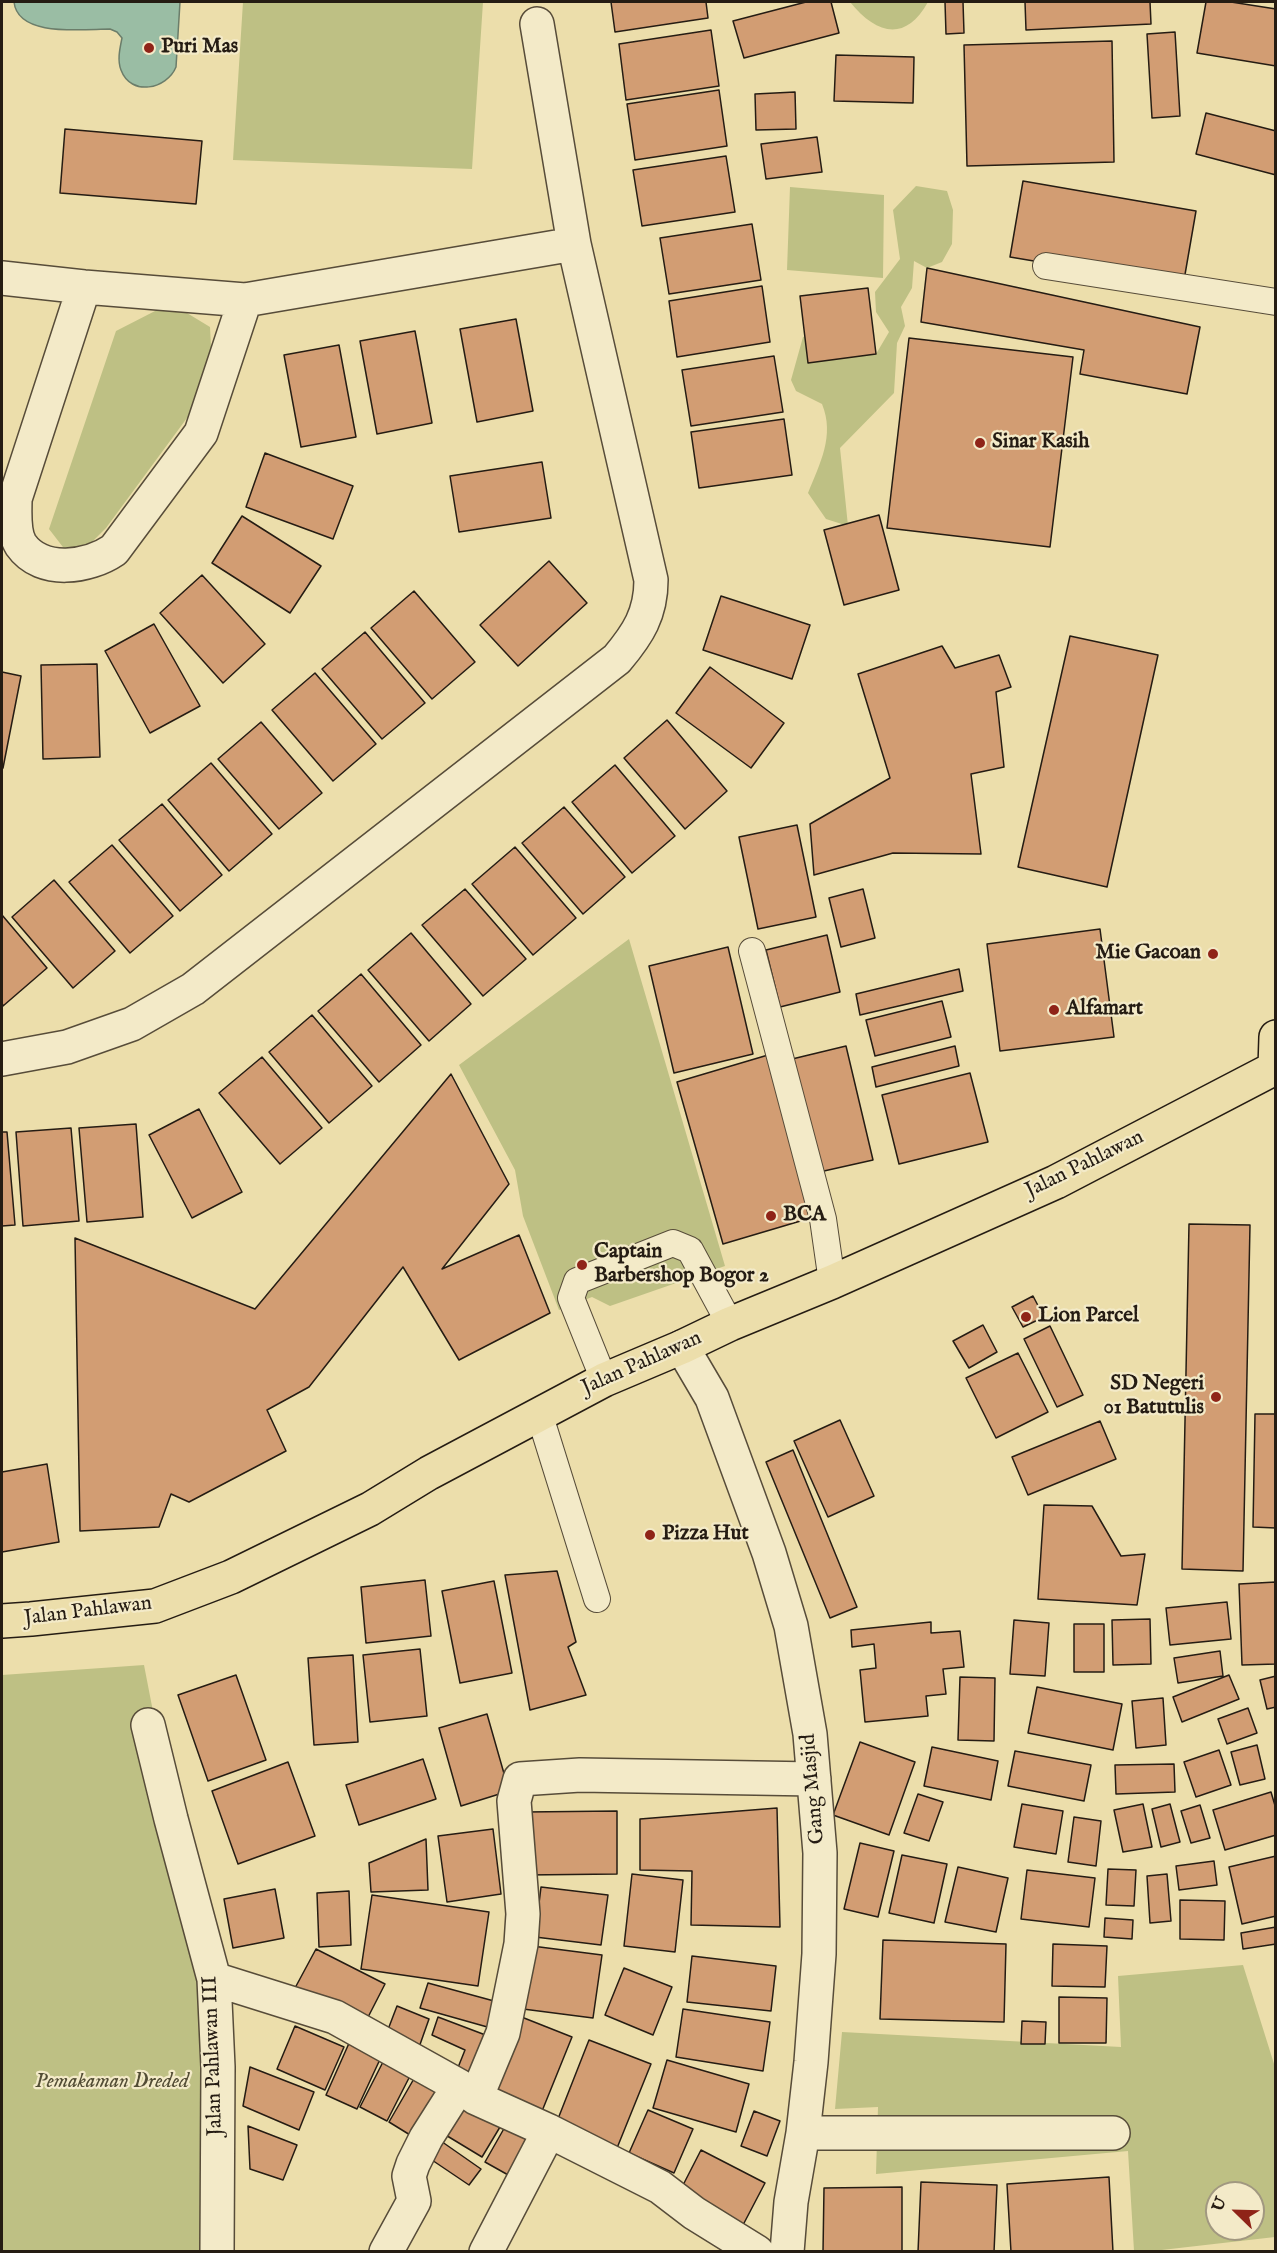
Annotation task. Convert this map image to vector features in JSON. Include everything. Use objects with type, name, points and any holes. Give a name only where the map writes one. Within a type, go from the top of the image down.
[{"type":"main road","name":"Jalan Pahlawan","points":[[2,1621],[155,1606],[220,1581],[370,1509],[429,1473],[604,1380],[1056,1182],[1275,1052]]},
{"type":"street","points":[[2,1059],[67,1047],[132,1024],[193,989],[617,659],[636,636],[651,598],[651,580],[574,244],[537,24]]},
{"type":"street","points":[[2,278],[245,300],[574,244]]},
{"type":"street","points":[[84,287],[15,499],[16,530],[20,544],[32,555],[60,565],[75,566],[101,559],[114,550],[201,433],[245,300]]},
{"type":"street","name":"Gang Masjid","points":[[682,1347],[712,1398],[721,1419],[782,1594],[798,1658],[814,1779],[820,1853],[819,1954],[811,2062],[803,2133],[791,2202],[787,2252]]},
{"type":"street","name":"Jalan Pahlawan III","points":[[148,1725],[214,1979],[218,2067],[217,2252]]},
{"type":"street","points":[[386,2252],[414,2200],[409,2176],[426,2138],[468,2092],[503,2033],[521,1944],[523,1914],[514,1801],[520,1779],[580,1775],[814,1779]]},
{"type":"street","points":[[214,1979],[335,2017],[468,2092],[660,2187],[694,2213],[757,2252]]},
{"type":"street","points":[[486,2252],[549,2131]]},
{"type":"street","points":[[803,2133],[1113,2133]]},
{"type":"lane","points":[[1046,266],[1275,302]]},
{"type":"lane","points":[[752,951],[823,1219],[832,1282]]},
{"type":"lane","points":[[604,1380],[572,1298],[578,1281],[672,1243],[690,1250],[729,1324]]},
{"type":"lane","points":[[539,1413],[597,1599]]},
{"type":"green space","points":[[243,2],[483,2],[472,169],[233,160]]},
{"type":"green space","points":[[850,2],[928,2],[910,24],[890,29],[880,27],[870,21]]},
{"type":"green space","points":[[916,186],[947,191],[953,210],[952,244],[942,262],[927,268],[914,261],[912,288],[901,307],[905,326],[897,343],[894,393],[840,448],[848,526],[826,519],[808,493],[824,449],[826,416],[822,404],[796,391],[791,380],[803,337],[837,329],[855,355],[876,354],[889,332],[876,312],[875,292],[900,259],[893,210]]},
{"type":"green space","points":[[790,187],[884,195],[883,278],[787,270]]},
{"type":"green space","points":[[157,310],[182,310],[210,327],[212,365],[198,403],[106,528],[83,551],[66,551],[49,529],[116,331]]},
{"type":"green space","points":[[629,939],[725,1266],[610,1306],[592,1297],[559,1310],[523,1216],[515,1170],[459,1065]]},
{"type":"green space","name":"Pemakaman Dreded","points":[[144,1665],[224,2078],[219,2251],[2,2252],[2,1675]]},
{"type":"green space","points":[[1243,1965],[1275,2067],[1275,2237],[1265,2238],[1265,2181],[1205,2181],[1205,2241],[1240,2241],[1134,2251],[1128,2151],[876,2174],[878,2107],[835,2109],[842,2032],[1121,2047],[1118,1976]]},
{"type":"shaded area","name":"Puri Mas","points":[[14,2],[180,2],[176,67],[165,81],[149,87],[140,87],[126,79],[121,70],[119,54],[122,38],[117,32],[110,29],[69,30],[39,26],[27,21],[18,13]]},
{"type":"building","points":[[611,2],[706,2],[708,18],[615,32]]},
{"type":"building","points":[[806,2],[831,2],[839,33],[744,58],[733,21]]},
{"type":"building","points":[[945,2],[963,2],[964,33],[946,34]]},
{"type":"building","points":[[1025,2],[1150,2],[1151,24],[1026,30]]},
{"type":"building","points":[[1206,2],[1231,2],[1276,9],[1276,66],[1197,53]]},
{"type":"building","points":[[711,30],[719,86],[626,100],[619,44]]},
{"type":"building","points":[[1175,32],[1180,116],[1152,118],[1147,34]]},
{"type":"building","points":[[1112,41],[1114,162],[967,166],[964,45]]},
{"type":"building","points":[[836,55],[914,57],[913,103],[834,101]]},
{"type":"building","points":[[719,90],[727,146],[635,160],[627,104]]},
{"type":"building","points":[[795,92],[796,129],[756,130],[755,94]]},
{"type":"building","points":[[1206,113],[1276,131],[1276,175],[1196,154]]},
{"type":"building","points":[[65,129],[202,141],[196,204],[60,193]]},
{"type":"building","points":[[817,137],[822,172],[766,179],[761,144]]},
{"type":"building","points":[[726,156],[735,212],[642,226],[633,170]]},
{"type":"building","points":[[1023,181],[1196,211],[1183,286],[1010,257]]},
{"type":"building","points":[[752,224],[761,280],[669,294],[660,238]]},
{"type":"building","points":[[927,268],[1200,327],[1187,394],[1080,374],[1084,350],[921,322]]},
{"type":"building","points":[[762,286],[770,342],[677,357],[669,301]]},
{"type":"building","points":[[868,288],[876,354],[808,363],[800,296]]},
{"type":"building","points":[[516,319],[533,411],[477,422],[460,329]]},
{"type":"building","points":[[415,331],[432,423],[377,434],[360,341]]},
{"type":"building","name":"Sinar Kasih","points":[[909,338],[1073,357],[1050,547],[887,528]]},
{"type":"building","points":[[339,345],[356,437],[301,447],[284,355]]},
{"type":"building","points":[[774,356],[783,412],[691,426],[682,370]]},
{"type":"building","points":[[784,419],[792,475],[699,488],[691,432]]},
{"type":"building","points":[[265,453],[353,486],[333,539],[246,507]]},
{"type":"building","points":[[542,462],[551,518],[459,532],[450,476]]},
{"type":"building","points":[[879,515],[899,590],[844,605],[824,530]]},
{"type":"building","points":[[242,516],[321,566],[290,613],[212,563]]},
{"type":"building","points":[[549,561],[587,603],[518,666],[480,625]]},
{"type":"building","points":[[202,575],[265,644],[223,683],[160,613]]},
{"type":"building","points":[[414,591],[475,662],[432,699],[371,628]]},
{"type":"building","points":[[721,596],[810,625],[792,679],[703,650]]},
{"type":"building","points":[[154,624],[200,706],[150,733],[105,651]]},
{"type":"building","points":[[365,632],[425,703],[382,739],[322,669]]},
{"type":"building","points":[[1070,636],[1158,655],[1107,887],[1018,867]]},
{"type":"building","points":[[942,646],[955,668],[999,655],[1011,687],[996,692],[1004,767],[971,774],[981,854],[893,853],[814,875],[810,824],[890,778],[858,674]]},
{"type":"building","points":[[97,664],[100,757],[43,759],[41,665]]},
{"type":"building","points":[[710,667],[784,723],[751,768],[676,713]]},
{"type":"building","points":[[2,672],[21,676],[3,768],[2,767]]},
{"type":"building","points":[[315,673],[376,744],[333,781],[272,710]]},
{"type":"building","points":[[667,720],[727,791],[685,829],[624,758]]},
{"type":"building","points":[[261,722],[322,793],[279,829],[218,759]]},
{"type":"building","points":[[211,763],[272,834],[229,871],[168,800]]},
{"type":"building","points":[[615,765],[675,836],[632,873],[572,802]]},
{"type":"building","points":[[162,804],[222,875],[180,911],[119,840]]},
{"type":"building","points":[[564,807],[625,877],[583,914],[522,843]]},
{"type":"building","points":[[797,825],[816,917],[758,929],[739,837]]},
{"type":"building","points":[[112,845],[173,916],[130,953],[69,882]]},
{"type":"building","points":[[515,847],[576,918],[533,955],[472,884]]},
{"type":"building","points":[[54,880],[115,951],[73,988],[12,917]]},
{"type":"building","points":[[465,889],[526,959],[483,996],[422,925]]},
{"type":"building","points":[[863,889],[875,938],[841,947],[829,898]]},
{"type":"building","points":[[2,915],[47,968],[3,1006],[2,1003]]},
{"type":"building","points":[[1100,929],[1114,1037],[1000,1051],[987,944]]},
{"type":"building","points":[[411,933],[471,1004],[429,1041],[368,970]]},
{"type":"building","points":[[827,935],[840,992],[780,1007],[766,950]]},
{"type":"building","points":[[728,947],[753,1054],[674,1073],[649,966]]},
{"type":"building","points":[[959,969],[963,991],[860,1015],[856,994]]},
{"type":"building","points":[[361,974],[421,1045],[379,1082],[318,1011]]},
{"type":"building","points":[[942,1001],[951,1037],[875,1056],[866,1020]]},
{"type":"building","points":[[312,1015],[372,1086],[329,1123],[269,1052]]},
{"type":"building","points":[[846,1046],[873,1160],[815,1173],[788,1060]]},
{"type":"building","points":[[955,1046],[959,1066],[876,1087],[872,1067]]},
{"type":"building","points":[[768,1055],[814,1217],[723,1244],[677,1082]]},
{"type":"building","points":[[262,1057],[322,1128],[280,1164],[219,1093]]},
{"type":"building","points":[[970,1073],[988,1142],[899,1164],[882,1095]]},
{"type":"building","points":[[451,1074],[509,1184],[442,1269],[519,1235],[550,1313],[459,1360],[403,1267],[309,1387],[267,1410],[286,1451],[189,1502],[171,1494],[159,1527],[80,1531],[75,1238],[255,1309]]},
{"type":"building","points":[[199,1109],[242,1192],[192,1218],[149,1135]]},
{"type":"building","points":[[136,1124],[143,1217],[87,1222],[79,1128]]},
{"type":"building","points":[[71,1128],[79,1221],[23,1226],[16,1132]]},
{"type":"building","points":[[2,1132],[7,1132],[15,1225],[2,1226]]},
{"type":"building","name":"SD Negeri 01 Batutulis","points":[[1189,1224],[1250,1225],[1243,1571],[1182,1569]]},
{"type":"building","points":[[1033,1296],[1044,1317],[1023,1327],[1012,1307]]},
{"type":"building","points":[[983,1325],[997,1352],[969,1368],[953,1341]]},
{"type":"building","points":[[1050,1326],[1083,1395],[1057,1407],[1024,1339]]},
{"type":"building","points":[[1018,1353],[1048,1412],[996,1438],[966,1378]]},
{"type":"building","points":[[1255,1414],[1276,1414],[1276,1528],[1253,1527]]},
{"type":"building","points":[[840,1420],[874,1496],[828,1517],[794,1441]]},
{"type":"building","points":[[1100,1421],[1116,1459],[1028,1495],[1012,1457]]},
{"type":"building","points":[[793,1450],[857,1607],[830,1618],[766,1462]]},
{"type":"building","points":[[47,1464],[59,1542],[2,1552],[2,1472]]},
{"type":"building","points":[[1044,1505],[1092,1506],[1121,1556],[1145,1554],[1137,1605],[1038,1599]]},
{"type":"building","points":[[557,1571],[576,1642],[568,1647],[586,1695],[530,1710],[505,1575]]},
{"type":"building","points":[[425,1580],[431,1636],[366,1643],[361,1587]]},
{"type":"building","points":[[494,1581],[512,1673],[460,1683],[442,1591]]},
{"type":"building","points":[[1276,1582],[1276,1664],[1242,1665],[1239,1584]]},
{"type":"building","points":[[1227,1602],[1231,1639],[1170,1645],[1166,1608]]},
{"type":"building","points":[[1150,1619],[1151,1664],[1113,1665],[1112,1620]]},
{"type":"building","points":[[1014,1620],[1049,1623],[1045,1676],[1010,1674]]},
{"type":"building","points":[[931,1622],[931,1633],[960,1631],[964,1667],[943,1669],[946,1694],[926,1696],[928,1716],[865,1722],[860,1670],[876,1668],[874,1644],[852,1647],[851,1630]]},
{"type":"building","points":[[1074,1624],[1104,1624],[1104,1672],[1074,1672]]},
{"type":"building","points":[[420,1649],[427,1716],[370,1722],[363,1655]]},
{"type":"building","points":[[1220,1651],[1223,1676],[1178,1683],[1174,1658]]},
{"type":"building","points":[[353,1655],[358,1742],[314,1745],[308,1658]]},
{"type":"building","points":[[236,1675],[266,1760],[208,1781],[178,1695]]},
{"type":"building","points":[[1229,1675],[1239,1699],[1182,1722],[1173,1697]]},
{"type":"building","points":[[1276,1676],[1276,1707],[1267,1709],[1260,1680]]},
{"type":"building","points":[[960,1677],[995,1678],[994,1741],[958,1740]]},
{"type":"building","points":[[1037,1687],[1122,1704],[1113,1750],[1028,1733]]},
{"type":"building","points":[[1163,1698],[1166,1745],[1136,1748],[1132,1701]]},
{"type":"building","points":[[1248,1708],[1257,1733],[1227,1744],[1218,1719]]},
{"type":"building","points":[[487,1714],[509,1791],[461,1806],[439,1728]]},
{"type":"building","points":[[860,1742],[915,1762],[889,1835],[833,1815]]},
{"type":"building","points":[[1257,1745],[1265,1779],[1240,1785],[1231,1752]]},
{"type":"building","points":[[932,1747],[998,1761],[991,1800],[924,1786]]},
{"type":"building","points":[[1219,1750],[1231,1785],[1196,1797],[1184,1762]]},
{"type":"building","points":[[1015,1751],[1091,1765],[1084,1801],[1008,1786]]},
{"type":"building","points":[[423,1759],[436,1799],[359,1825],[346,1785]]},
{"type":"building","points":[[288,1762],[315,1836],[238,1864],[212,1791]]},
{"type":"building","points":[[1174,1764],[1175,1792],[1116,1794],[1115,1765]]},
{"type":"building","points":[[1271,1792],[1276,1809],[1276,1835],[1225,1850],[1213,1810]]},
{"type":"building","points":[[918,1794],[943,1802],[929,1841],[904,1833]]},
{"type":"building","points":[[1022,1804],[1063,1811],[1056,1854],[1014,1847]]},
{"type":"building","points":[[1143,1804],[1152,1847],[1123,1852],[1114,1810]]},
{"type":"building","points":[[1170,1804],[1180,1842],[1161,1847],[1152,1809]]},
{"type":"building","points":[[1200,1805],[1210,1838],[1191,1843],[1181,1811]]},
{"type":"building","points":[[777,1808],[780,1927],[691,1925],[692,1871],[640,1870],[640,1819]]},
{"type":"building","points":[[617,1811],[617,1874],[525,1875],[525,1812]]},
{"type":"building","points":[[1074,1817],[1101,1821],[1096,1866],[1068,1862]]},
{"type":"building","points":[[493,1829],[501,1894],[447,1902],[438,1836]]},
{"type":"building","points":[[426,1839],[428,1890],[371,1892],[369,1863]]},
{"type":"building","points":[[860,1843],[894,1851],[878,1917],[844,1909]]},
{"type":"building","points":[[902,1855],[947,1864],[934,1923],[889,1913]]},
{"type":"building","points":[[1276,1856],[1276,1916],[1242,1924],[1229,1867]]},
{"type":"building","points":[[1214,1861],[1217,1885],[1179,1890],[1176,1866]]},
{"type":"building","points":[[958,1867],[1008,1878],[996,1932],[945,1922]]},
{"type":"building","points":[[1108,1869],[1136,1870],[1134,1906],[1106,1905]]},
{"type":"building","points":[[1027,1870],[1095,1878],[1089,1927],[1021,1919]]},
{"type":"building","points":[[632,1874],[683,1880],[675,1952],[624,1946]]},
{"type":"building","points":[[1167,1874],[1171,1921],[1150,1923],[1147,1876]]},
{"type":"building","points":[[541,1887],[608,1895],[601,1945],[535,1937]]},
{"type":"building","points":[[275,1889],[284,1938],[233,1948],[224,1899]]},
{"type":"building","points":[[349,1891],[351,1945],[319,1947],[317,1893]]},
{"type":"building","points":[[372,1895],[489,1912],[478,1986],[361,1969]]},
{"type":"building","points":[[1180,1900],[1225,1901],[1224,1940],[1180,1939]]},
{"type":"building","points":[[1105,1918],[1133,1920],[1132,1939],[1104,1937]]},
{"type":"building","points":[[1276,1927],[1276,1944],[1243,1949],[1241,1933]]},
{"type":"building","points":[[883,1940],[1006,1944],[1004,2022],[880,2019]]},
{"type":"building","points":[[1053,1944],[1107,1946],[1105,1987],[1052,1986]]},
{"type":"building","points":[[532,1946],[602,1955],[593,2018],[523,2009]]},
{"type":"building","points":[[316,1949],[385,1984],[364,2025],[295,1988]]},
{"type":"building","points":[[692,1956],[776,1966],[771,2011],[687,2002]]},
{"type":"building","points":[[624,1968],[672,1987],[653,2035],[605,2015]]},
{"type":"building","points":[[428,1983],[505,2004],[498,2030],[420,2008]]},
{"type":"building","points":[[1059,1997],[1107,1998],[1106,2043],[1059,2043]]},
{"type":"building","points":[[397,2006],[429,2019],[417,2053],[384,2040]]},
{"type":"building","points":[[683,2009],[770,2022],[763,2071],[676,2057]]},
{"type":"building","points":[[519,2016],[572,2037],[538,2121],[486,2101]]},
{"type":"building","points":[[438,2017],[496,2039],[482,2079],[457,2070],[465,2050],[432,2035]]},
{"type":"building","points":[[1022,2021],[1046,2022],[1045,2044],[1021,2044]]},
{"type":"building","points":[[295,2026],[344,2047],[325,2090],[277,2069]]},
{"type":"building","points":[[589,2040],[651,2064],[615,2153],[554,2129]]},
{"type":"building","points":[[350,2041],[382,2055],[357,2109],[326,2095]]},
{"type":"building","points":[[385,2058],[412,2072],[387,2121],[360,2107]]},
{"type":"building","points":[[667,2060],[749,2084],[736,2132],[653,2108]]},
{"type":"building","points":[[250,2067],[314,2092],[299,2130],[243,2106]]},
{"type":"building","points":[[419,2070],[446,2086],[415,2138],[389,2122]]},
{"type":"building","points":[[467,2094],[506,2117],[482,2157],[444,2134]]},
{"type":"building","points":[[648,2110],[693,2129],[674,2173],[629,2153]]},
{"type":"building","points":[[754,2111],[780,2121],[767,2156],[741,2146]]},
{"type":"building","points":[[510,2118],[536,2133],[510,2176],[485,2162]]},
{"type":"building","points":[[248,2126],[297,2145],[283,2180],[250,2169]]},
{"type":"building","points":[[438,2139],[481,2169],[469,2185],[426,2156]]},
{"type":"building","points":[[701,2150],[765,2183],[743,2225],[680,2191]]},
{"type":"building","points":[[1109,2177],[1113,2252],[1011,2252],[1007,2184]]},
{"type":"building","points":[[921,2182],[997,2185],[994,2252],[918,2252]]},
{"type":"building","points":[[902,2187],[902,2252],[823,2252],[824,2188]]},
{"type":"place","name":"Puri Mas","points":[[149,48]]},
{"type":"place","name":"Sinar Kasih","points":[[980,443]]},
{"type":"place","name":"Mie Gacoan","points":[[1213,954]]},
{"type":"place","name":"Alfamart","points":[[1054,1010]]},
{"type":"place","name":"BCA","points":[[771,1216]]},
{"type":"place","name":"Captain Barbershop Bogor 2","points":[[582,1265]]},
{"type":"place","name":"Lion Parcel","points":[[1026,1317]]},
{"type":"place","name":"SD Negeri 01 Batutulis","points":[[1216,1397]]},
{"type":"place","name":"Pizza Hut","points":[[650,1535]]}]
